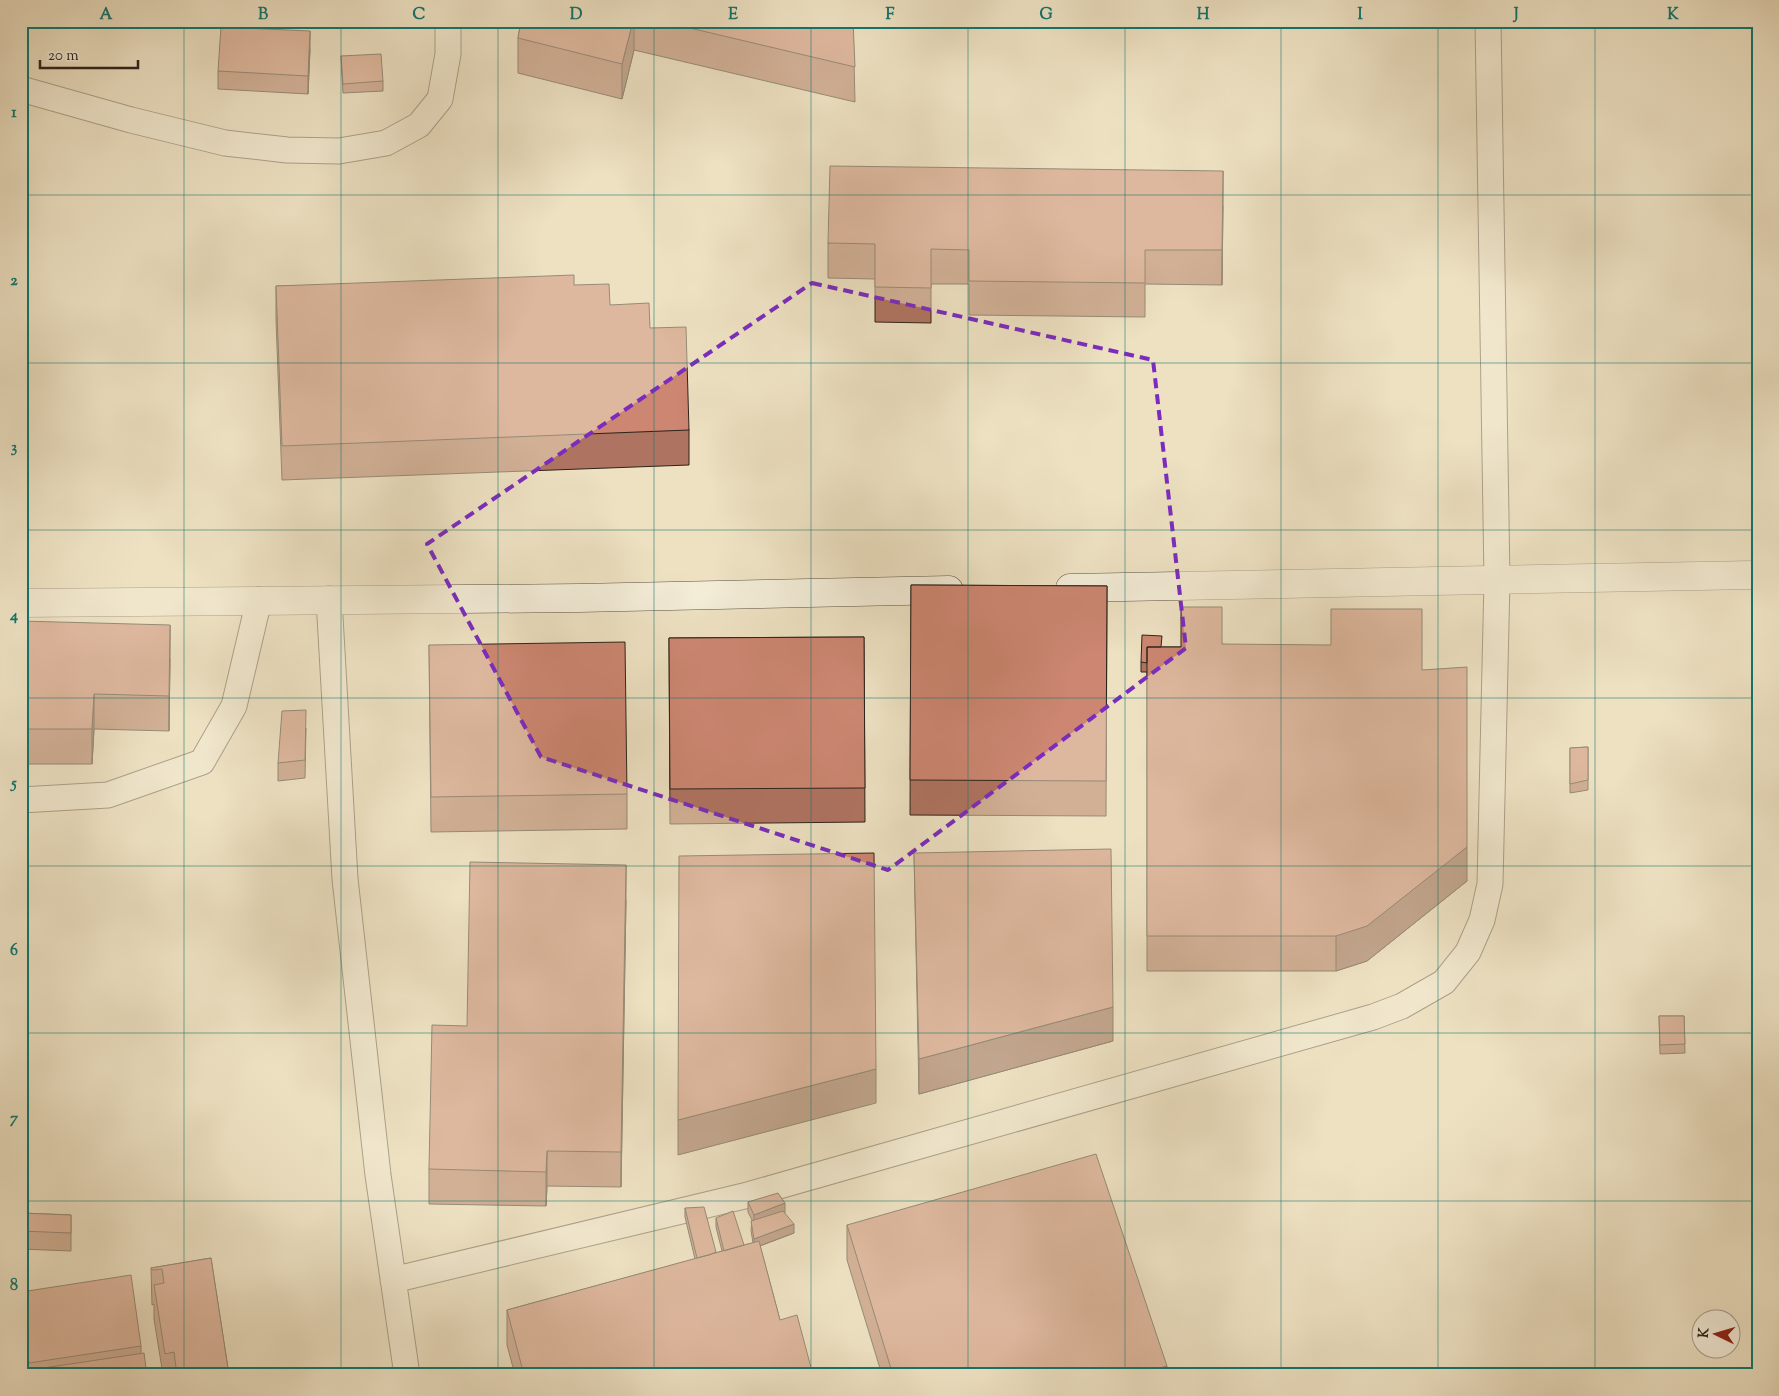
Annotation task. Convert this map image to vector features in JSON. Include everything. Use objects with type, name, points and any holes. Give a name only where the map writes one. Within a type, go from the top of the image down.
[{"type":"street","points":[[21,89],[131,120],[224,143],[287,150],[339,151],[386,143],[419,125],[440,99],[448,54],[448,21]]},
{"type":"street","points":[[393,1280],[744,1196],[1373,1017],[1402,1006],[1444,982],[1468,952],[1482,920],[1490,884],[1497,580],[1488,21]]},
{"type":"street","points":[[1048,588],[1758,576]]},
{"type":"street","points":[[21,603],[589,597],[978,590]]},
{"type":"street","points":[[329,599],[345,879],[378,1175],[407,1375]]},
{"type":"street","points":[[21,800],[108,795],[202,762],[234,706],[259,600]]},
{"type":"highlighted area","points":[[812,283],[1153,360],[1186,648],[888,870],[541,757],[427,544]]},
{"type":"building","points":[[521,21],[633,21],[622,64],[518,38]]},
{"type":"building","points":[[660,21],[853,21],[855,67]]},
{"type":"building","points":[[221,27],[310,31],[308,76],[218,71]]},
{"type":"building","points":[[381,54],[383,81],[343,84],[341,56]]},
{"type":"building","points":[[830,166],[1223,171],[1222,250],[1145,250],[1145,283],[969,281],[969,250],[931,249],[931,288],[875,287],[875,244],[828,243]]},
{"type":"building","points":[[574,275],[574,285],[609,284],[610,305],[649,303],[650,328],[686,327],[689,430],[282,446],[276,286]]},
{"type":"building","points":[[911,585],[1107,586],[1106,781],[910,780]]},
{"type":"building","points":[[1181,607],[1222,607],[1222,644],[1331,645],[1331,609],[1422,609],[1422,670],[1467,667],[1467,847],[1367,926],[1336,936],[1147,936],[1147,647],[1181,647]]},
{"type":"building","points":[[21,621],[170,625],[169,696],[94,694],[92,729],[21,729]]},
{"type":"building","points":[[1142,635],[1162,636],[1161,647],[1147,647],[1147,663],[1141,662]]},
{"type":"building","points":[[864,637],[865,788],[670,789],[669,638]]},
{"type":"building","points":[[625,642],[627,794],[431,797],[429,645]]},
{"type":"building","points":[[306,710],[305,760],[278,763],[282,711]]},
{"type":"building","points":[[1588,747],[1588,780],[1570,784],[1570,748]]},
{"type":"building","points":[[1111,849],[1113,1007],[919,1059],[914,853]]},
{"type":"building","points":[[874,853],[876,1069],[678,1120],[679,856]]},
{"type":"building","points":[[470,862],[626,865],[621,1152],[547,1151],[546,1172],[429,1169],[432,1025],[467,1026]]},
{"type":"building","points":[[1659,1016],[1684,1016],[1685,1044],[1660,1045]]},
{"type":"building","points":[[1096,1154],[1167,1366],[1136,1375],[893,1375],[847,1225]]},
{"type":"building","points":[[778,1193],[785,1203],[754,1215],[748,1202]]},
{"type":"building","points":[[704,1207],[716,1252],[697,1258],[685,1208]]},
{"type":"building","points":[[733,1211],[744,1245],[724,1251],[716,1218]]},
{"type":"building","points":[[783,1211],[794,1224],[754,1239],[751,1221]]},
{"type":"building","points":[[21,1213],[71,1215],[71,1233],[21,1231]]},
{"type":"building","points":[[759,1241],[780,1320],[797,1315],[813,1375],[524,1375],[507,1310]]},
{"type":"building","points":[[211,1258],[229,1375],[177,1375],[174,1352],[165,1354],[154,1285],[164,1283],[162,1269],[152,1270],[151,1268]]},
{"type":"building","points":[[131,1275],[141,1346],[29,1363],[21,1310],[21,1292]]},
{"type":"building","points":[[144,1353],[147,1375],[31,1375],[30,1370]]}]
